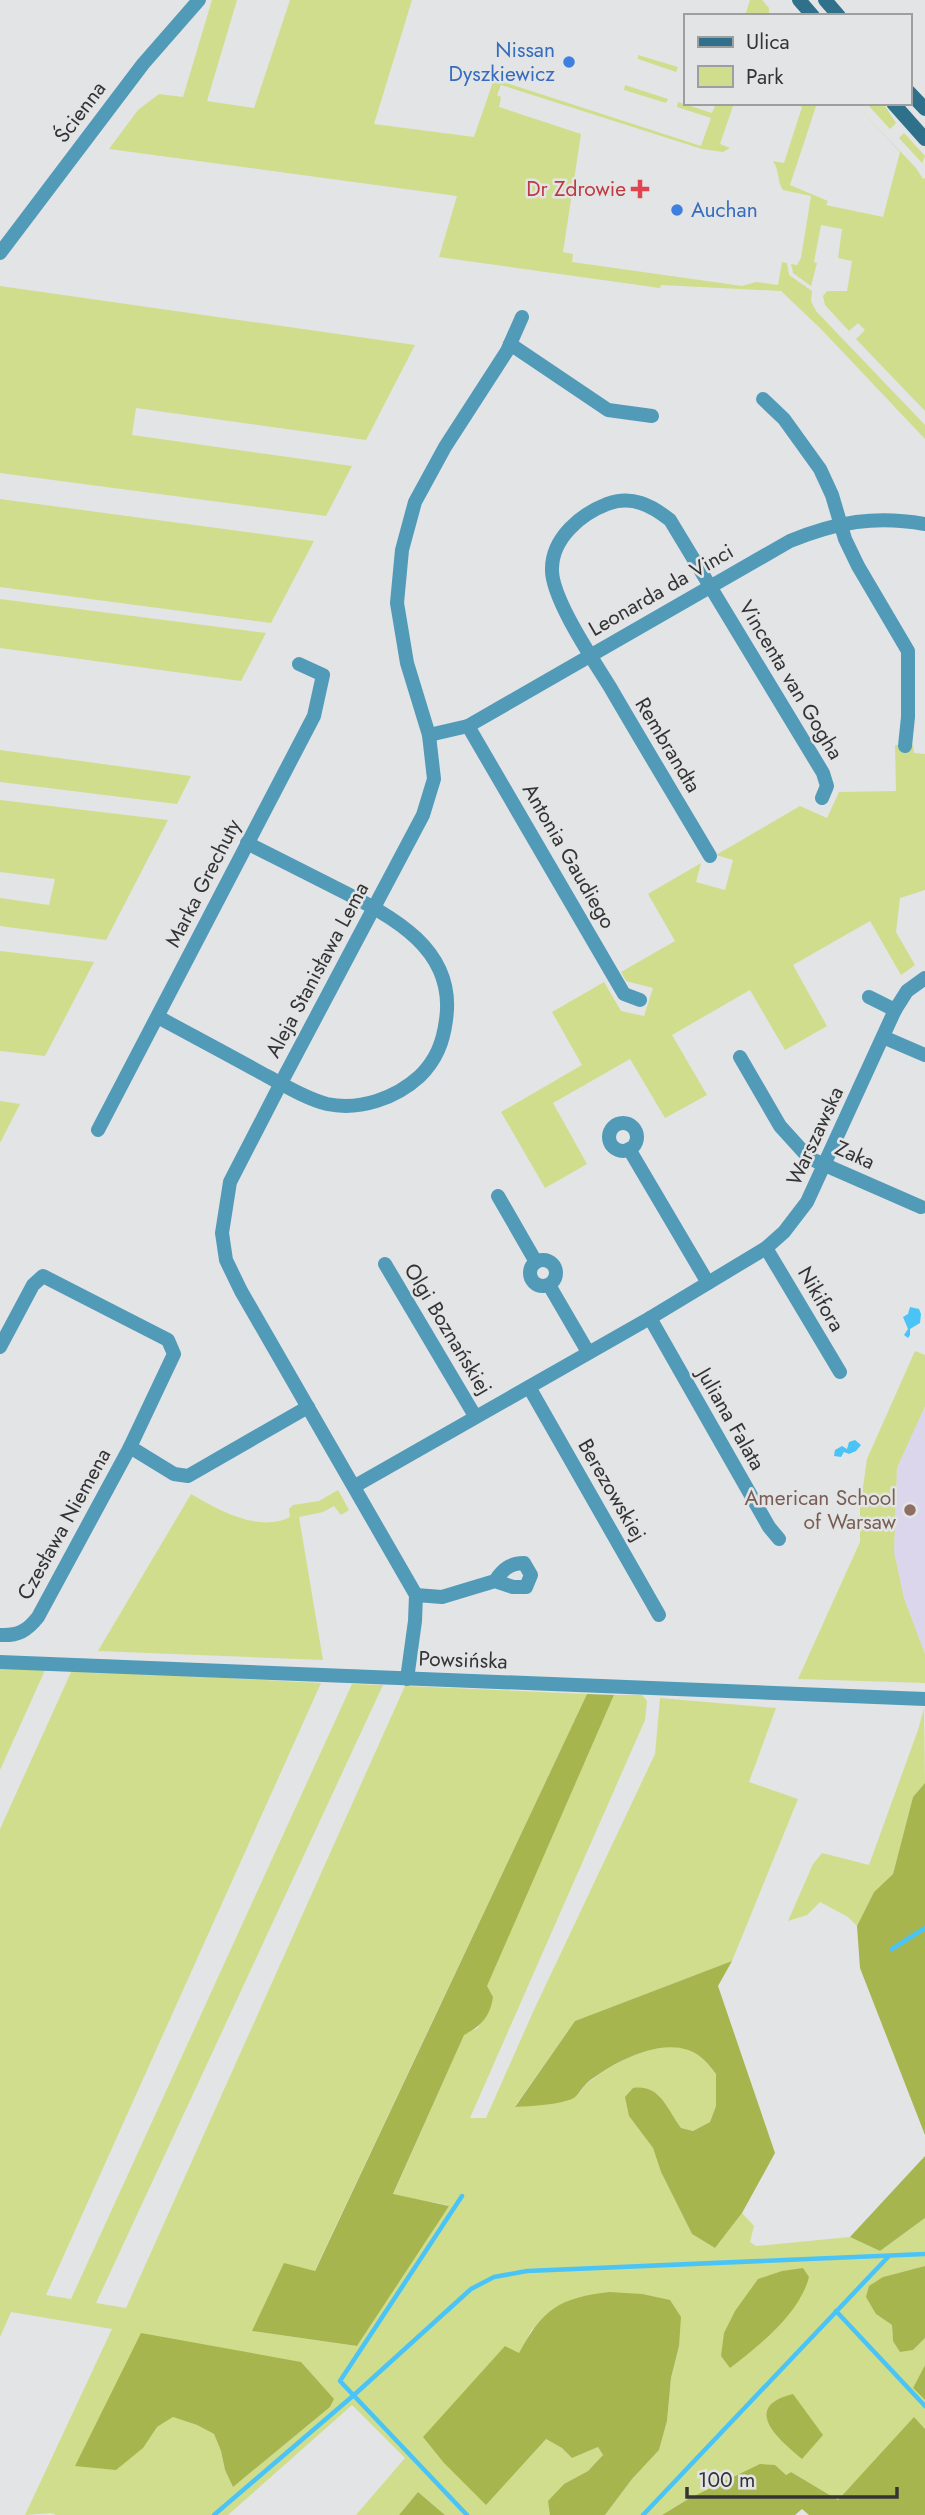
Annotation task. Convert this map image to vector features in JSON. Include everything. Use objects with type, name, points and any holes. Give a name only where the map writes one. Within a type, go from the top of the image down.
[{"type":"main road","points":[[799,0],[811,14]]},
{"type":"main road","points":[[825,0],[837,14]]},
{"type":"main road","points":[[911,94],[925,109]]},
{"type":"main road","points":[[895,105],[925,139]]},
{"type":"street","name":"Ścienna","points":[[0,253],[143,64],[199,0]]},
{"type":"street","name":"Aleja Stanisława Lema","points":[[416,1595],[241,1292],[226,1260],[222,1233],[230,1182],[424,815],[433,779],[429,735],[407,663],[397,603],[402,550],[415,502],[445,447],[510,344],[522,317]]},
{"type":"street","points":[[510,344],[608,410],[652,416]]},
{"type":"street","points":[[763,400],[784,419],[820,469],[858,566],[908,651],[908,718],[905,746]]},
{"type":"street","points":[[590,655],[555,589],[552,568],[557,549],[569,528],[589,513],[609,503],[628,500],[653,507],[670,520],[710,585]]},
{"type":"street","name":"Leonarda da Vinci","points":[[429,735],[468,726],[790,541],[841,523],[880,519],[925,524]]},
{"type":"street","name":"Vincenta van Gogha","points":[[710,585],[823,773],[827,786],[822,799]]},
{"type":"street","name":"Rembrandta","points":[[590,655],[710,856]]},
{"type":"street","name":"Marka Grechuty","points":[[98,1130],[314,716],[323,675],[299,664]]},
{"type":"street","name":"Antonia Gaudiego","points":[[468,726],[624,994],[640,1000]]},
{"type":"street","points":[[158,1017],[326,1104],[346,1106],[393,1096],[411,1084],[438,1053],[448,1005],[445,980],[422,943],[405,926],[375,908],[247,843]]},
{"type":"street","name":"Warszawska","points":[[355,1486],[650,1318],[766,1248],[797,1217],[807,1202],[895,1010],[907,991],[925,978]]},
{"type":"street","points":[[869,997],[895,1010]]},
{"type":"street","points":[[883,1037],[925,1055]]},
{"type":"street","name":"Zaka","points":[[740,1057],[780,1126],[809,1158],[921,1207]]},
{"type":"street","points":[[629,1149],[708,1283]]},
{"type":"street","points":[[498,1196],[536,1262],[548,1261],[555,1269],[555,1280],[549,1285],[588,1352]]},
{"type":"street","name":"Nikifora","points":[[766,1248],[839,1372]]},
{"type":"street","name":"Olgi Boznańskiej","points":[[385,1264],[475,1416]]},
{"type":"street","name":"Czesława Niemena","points":[[0,1347],[33,1285],[43,1276],[168,1340],[174,1354],[130,1447],[38,1617],[27,1630],[12,1636],[0,1635]]},
{"type":"street","name":"Juliana Falata","points":[[650,1318],[698,1406],[769,1527],[779,1539]]},
{"type":"street","name":"Berezowskiej","points":[[529,1387],[659,1615]]},
{"type":"street","name":"Czesława Niemena","points":[[130,1447],[174,1474],[188,1476],[308,1407]]},
{"type":"street","points":[[407,1679],[416,1595],[442,1597],[460,1594],[495,1581]]},
{"type":"street","name":"Powsińska","points":[[0,1662],[925,1699]]},
{"type":"shaded area","name":"American School of Warsaw","points":[[925,1406],[925,1654],[904,1598],[894,1553],[897,1468]]},
{"type":"green space","points":[[212,0],[237,0],[207,101],[254,108],[290,0],[412,0],[374,124],[474,137],[494,79],[701,146],[711,118],[677,107],[678,102],[712,113],[715,105],[733,105],[720,144],[730,148],[723,152],[702,149],[501,85],[497,95],[501,97],[499,107],[581,134],[563,252],[573,254],[572,262],[742,286],[756,282],[778,285],[782,262],[787,263],[789,275],[812,291],[811,301],[816,311],[925,425],[925,439],[821,329],[781,291],[661,285],[660,288],[439,257],[457,196],[109,149],[138,110],[159,94],[183,97]]},
{"type":"green space","points":[[750,0],[762,0],[769,8],[769,14],[746,14]]},
{"type":"green space","points":[[638,55],[678,67],[676,72],[638,59]]},
{"type":"green space","points":[[625,85],[668,99],[666,103],[624,90]]},
{"type":"green space","points":[[798,105],[816,105],[790,185],[828,201],[826,205],[883,217],[900,152],[856,105],[916,168],[923,179],[925,178],[925,411],[856,339],[865,330],[858,323],[849,331],[825,305],[823,296],[827,291],[847,291],[852,261],[838,258],[842,229],[821,225],[814,262],[817,263],[811,286],[793,273],[791,264],[797,265],[801,258],[811,196],[783,190],[773,161],[784,163],[802,107]]},
{"type":"green space","points":[[868,105],[884,105],[896,123],[890,129]]},
{"type":"green space","points":[[904,133],[925,156],[922,163],[899,138]]},
{"type":"green space","points":[[0,286],[415,345],[366,440],[136,408],[132,435],[352,466],[326,516],[0,473]]},
{"type":"green space","points":[[0,499],[314,541],[271,623],[0,587]]},
{"type":"green space","points":[[0,599],[266,633],[241,681],[0,648]]},
{"type":"green space","points":[[895,745],[913,745],[914,753],[925,754],[925,890],[900,898],[896,932],[915,965],[901,975],[870,921],[793,965],[827,1026],[785,1050],[750,990],[672,1035],[707,1095],[665,1118],[630,1059],[553,1103],[587,1164],[545,1188],[501,1112],[582,1065],[552,1012],[604,982],[621,1011],[644,1016],[653,988],[626,981],[621,972],[675,941],[648,894],[701,863],[696,882],[725,890],[733,860],[716,855],[800,806],[827,818],[839,792],[896,791]]},
{"type":"green space","points":[[0,750],[191,776],[177,804],[0,782]]},
{"type":"green space","points":[[0,800],[168,820],[106,940],[0,926],[0,898],[49,905],[55,879],[0,872]]},
{"type":"green space","points":[[0,951],[94,962],[45,1056],[0,1051]]},
{"type":"green space","points":[[0,1101],[20,1104],[0,1143]]},
{"type":"green space","points":[[915,1351],[925,1355],[925,1406],[897,1468],[894,1552],[904,1598],[925,1654],[925,1683],[798,1679],[860,1542],[860,1508],[867,1459]]},
{"type":"green space","points":[[338,1490],[349,1510],[341,1515],[334,1506],[323,1512],[299,1517],[323,1660],[98,1651],[191,1494],[239,1518],[265,1522],[290,1517],[289,1509],[293,1505],[319,1501]]},
{"type":"green space","points":[[0,1668],[46,1668],[0,1770]]},
{"type":"green space","points":[[72,1670],[321,1683],[46,2295],[71,2299],[352,1684],[383,1685],[96,2303],[126,2308],[405,1686],[587,1694],[314,2272],[253,2331],[357,2346],[448,2205],[393,2195],[464,2034],[478,2028],[493,1997],[486,1986],[614,1695],[642,1695],[647,1701],[645,1720],[470,2118],[486,2118],[655,1754],[660,1698],[776,1708],[749,1782],[798,1799],[732,1961],[575,2021],[515,2106],[569,2099],[600,2074],[644,2052],[675,2047],[689,2050],[702,2057],[716,2074],[716,2106],[710,2122],[693,2131],[681,2128],[672,2116],[629,2116],[653,2148],[661,2172],[692,2234],[715,2248],[742,2213],[754,2226],[750,2242],[756,2246],[850,2237],[880,2251],[925,2218],[925,2266],[883,2277],[876,2314],[892,2325],[893,2341],[913,2350],[925,2338],[925,2365],[913,2388],[925,2400],[925,2429],[914,2418],[838,2500],[791,2472],[718,2486],[690,2498],[662,2515],[605,2515],[632,2479],[659,2450],[667,2421],[671,2378],[679,2346],[532,2329],[519,2354],[505,2346],[546,2439],[562,2448],[572,2458],[598,2447],[603,2455],[588,2471],[564,2484],[549,2501],[550,2515],[445,2515],[418,2492],[399,2515],[356,2515],[405,2458],[352,2405],[228,2515],[25,2515],[112,2329],[11,2312],[0,2337],[0,1829]],"holes":[[[141,2333],[334,2399],[330,2407],[233,2487],[214,2434],[173,2417],[157,2427]]]},
{"type":"green space","points":[[587,1694],[614,1695],[487,1986],[493,1997],[490,2010],[480,2024],[464,2035],[393,2194],[449,2206],[357,2346],[252,2331],[284,2263],[315,2271]]},
{"type":"green space","points":[[924,1708],[925,1783],[913,1797],[893,1874],[874,1892],[857,1926],[848,1917],[820,1902],[807,1915],[788,1921],[813,1864],[822,1853],[869,1865]]},
{"type":"green space","points":[[925,1783],[925,2135],[860,1968],[857,1926],[874,1892],[893,1874],[913,1797]]},
{"type":"green space","points":[[732,1961],[718,1986],[775,2153],[742,2213],[715,2248],[692,2234],[661,2172],[653,2148],[629,2116],[625,2097],[633,2088],[650,2090],[662,2099],[681,2128],[693,2131],[710,2122],[716,2106],[716,2074],[702,2058],[689,2050],[675,2047],[643,2052],[599,2074],[574,2098],[553,2104],[515,2107],[575,2021]]},
{"type":"green space","points":[[925,2156],[925,2218],[880,2251],[850,2237]]},
{"type":"green space","points":[[925,2266],[925,2338],[913,2350],[900,2352],[893,2341],[892,2325],[876,2314],[866,2297],[869,2286],[883,2277]]},
{"type":"green space","points":[[803,2268],[809,2277],[788,2316],[730,2368],[721,2356],[724,2333],[735,2311],[758,2279]]},
{"type":"green space","points":[[609,2292],[642,2294],[670,2300],[681,2317],[667,2421],[659,2450],[632,2479],[605,2515],[550,2515],[548,2501],[564,2484],[588,2471],[603,2455],[598,2447],[572,2458],[562,2448],[546,2439],[486,2505],[444,2463],[423,2437],[505,2346],[519,2353],[536,2326],[554,2308],[577,2298]]},
{"type":"green space","points":[[141,2333],[301,2362],[334,2399],[330,2407],[233,2487],[214,2434],[173,2417],[157,2427],[143,2448],[116,2470],[75,2466]]},
{"type":"green space","points":[[925,2365],[925,2400],[913,2388]]},
{"type":"green space","points":[[793,2394],[823,2435],[802,2459],[775,2434],[766,2415],[769,2407],[777,2400]]},
{"type":"green space","points":[[914,2417],[925,2429],[925,2515],[809,2515],[802,2509],[795,2515],[662,2515],[690,2498],[760,2464],[775,2465],[786,2475],[791,2472],[838,2500]]},
{"type":"green space","points":[[418,2492],[445,2515],[399,2515]]},
{"type":"water","points":[[910,1307],[919,1309],[921,1314],[920,1323],[910,1329],[908,1338],[904,1335],[908,1329],[903,1317],[908,1314]]},
{"type":"water","points":[[855,1440],[861,1445],[856,1451],[849,1454],[844,1452],[841,1457],[834,1456],[835,1450],[842,1446],[847,1449],[849,1442]]},
{"type":"waterway","points":[[892,1949],[925,1928]]},
{"type":"waterway","points":[[462,2196],[340,2381],[467,2515]]},
{"type":"waterway","points":[[214,2515],[354,2395],[471,2289],[494,2277],[527,2271],[925,2254]]},
{"type":"waterway","points":[[643,2515],[888,2257]]},
{"type":"waterway","points":[[836,2311],[925,2406]]},
{"type":"place","name":"Nissan Dyszkiewicz","points":[[569,62]]},
{"type":"place","name":"Dr Zdrowie","points":[[640,189]]},
{"type":"place","name":"Auchan","points":[[677,210]]},
{"type":"place","name":"American School of Warsaw","points":[[910,1510]]}]
